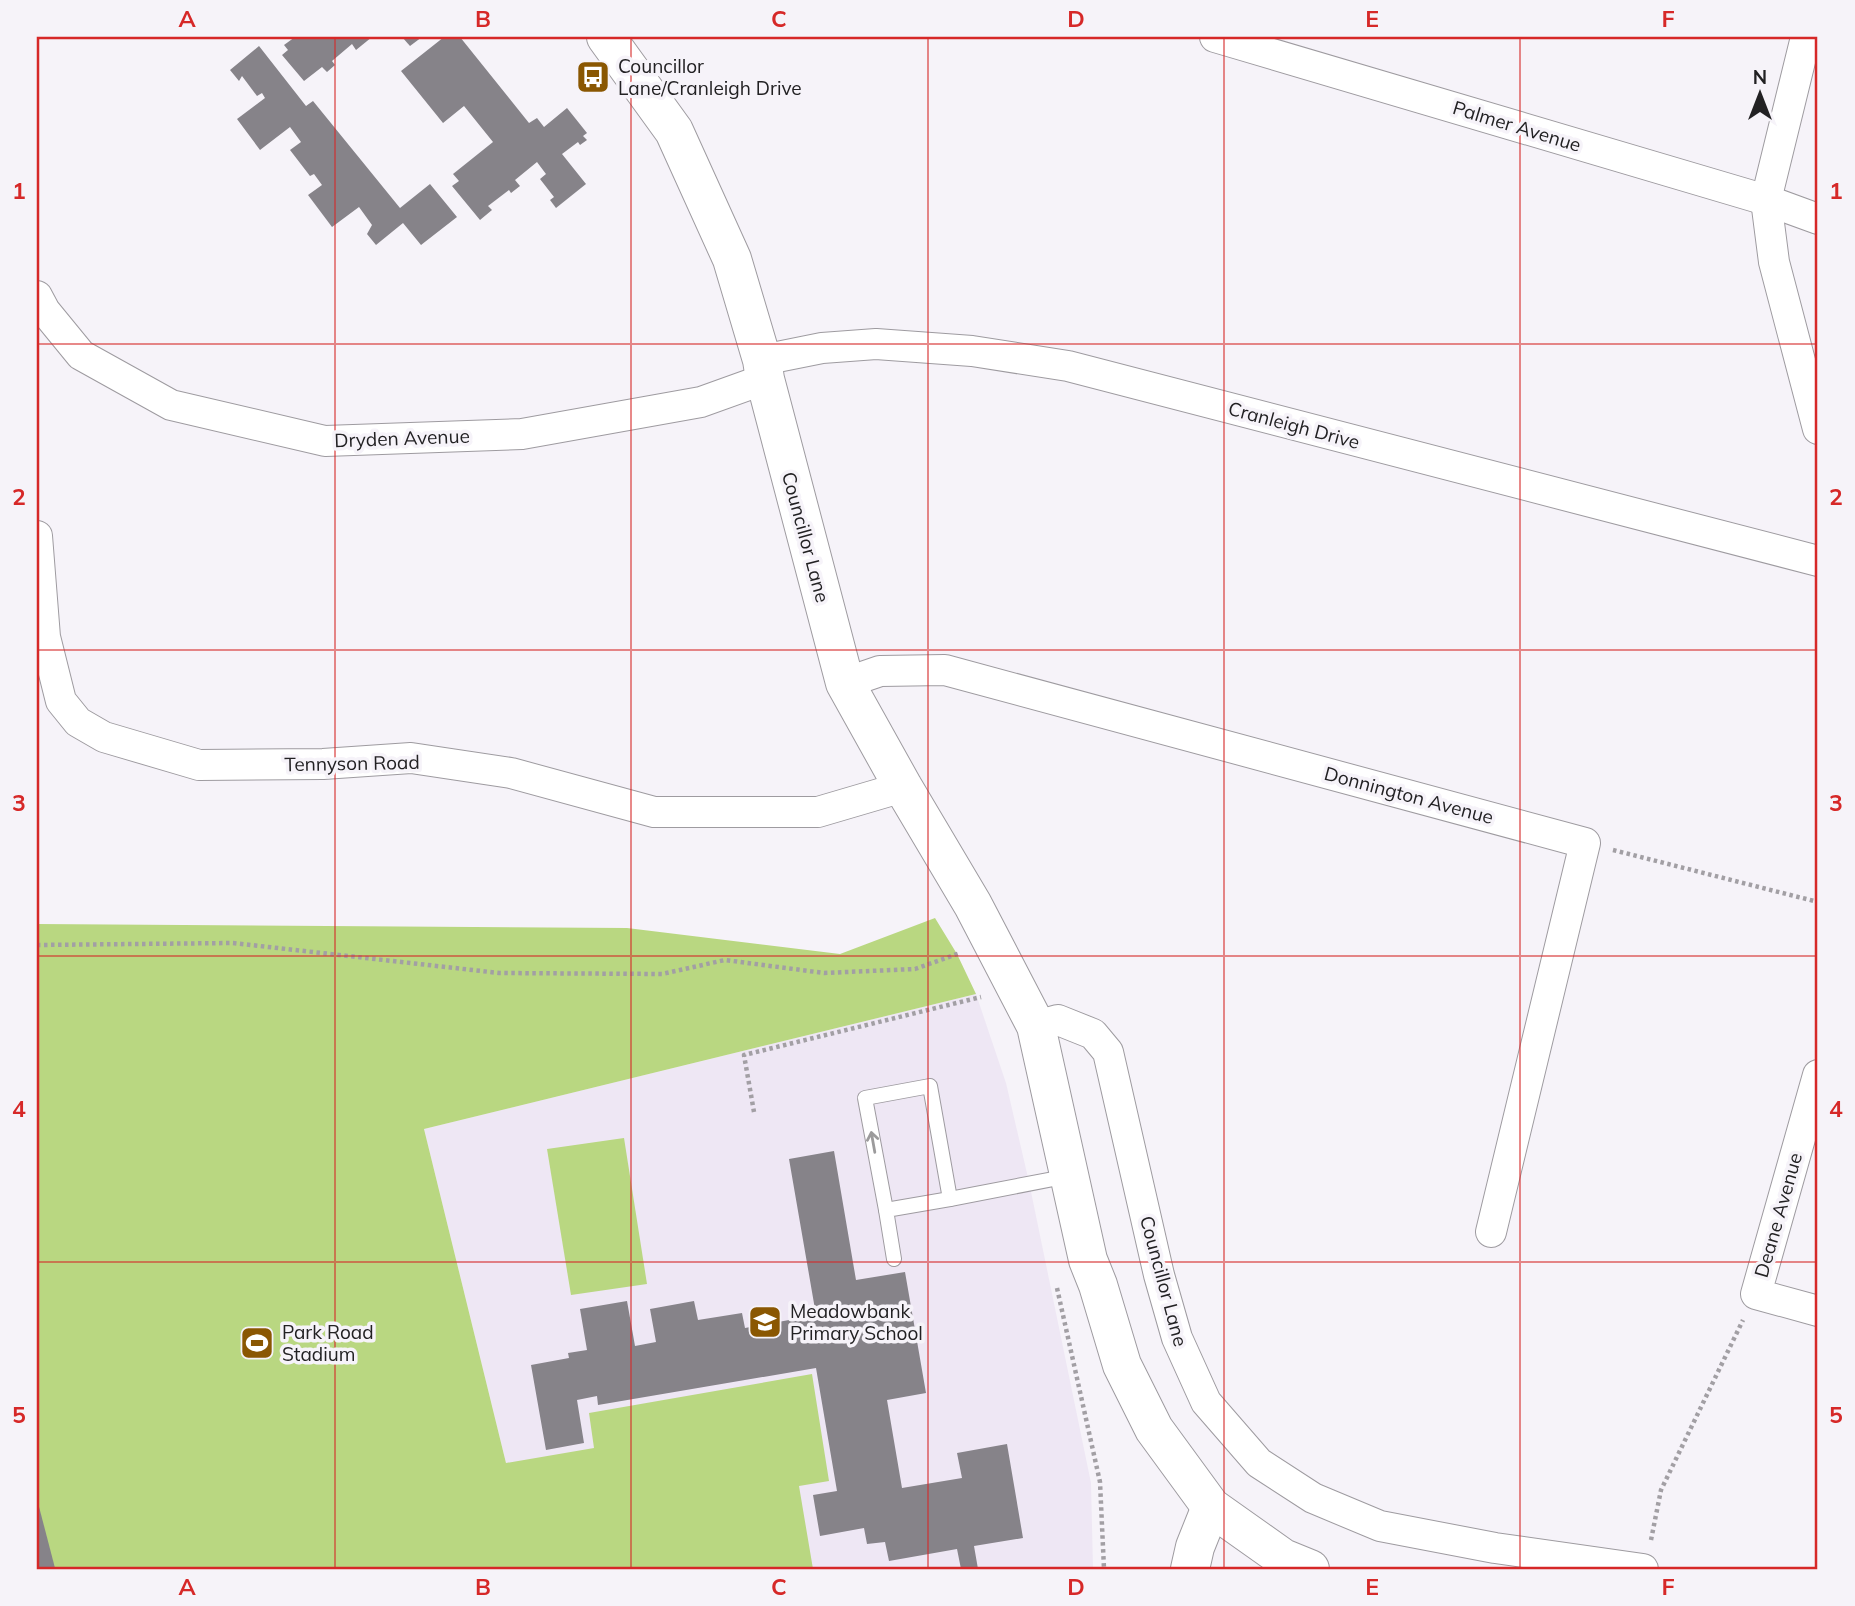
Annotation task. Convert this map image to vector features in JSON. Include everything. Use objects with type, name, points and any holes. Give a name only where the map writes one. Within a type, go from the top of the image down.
[{"type":"street","name":"Palmer Avenue","points":[[1215,37],[1766,200],[1818,219]]},
{"type":"street","points":[[1806,37],[1766,200],[1774,262],[1818,429]]},
{"type":"street","name":"Councillor Lane","points":[[614,39],[674,131],[732,259],[845,683],[973,905],[1036,1026],[1088,1260],[1122,1365],[1154,1429],[1212,1507],[1257,1558],[1288,1561],[1310,1569]]},
{"type":"street","name":"Dryden Avenue","points":[[39,311],[81,355],[172,405],[325,441],[522,434],[701,402],[763,369]]},
{"type":"street","name":"Cranleigh Drive","points":[[763,369],[822,348],[876,344],[972,351],[1068,366],[1818,561]]},
{"type":"street","name":"Tennyson Road","points":[[37,536],[45,637],[61,701],[78,722],[104,737],[199,765],[323,764],[411,758],[511,773],[654,812],[818,812],[903,787]]},
{"type":"street","name":"Donnington Avenue","points":[[845,683],[880,671],[945,670],[1585,843]]},
{"type":"street","points":[[1491,1232],[1585,843]]},
{"type":"street","name":"Councillor Lane","points":[[1036,1026],[1058,1020],[1093,1034],[1108,1052],[1155,1256],[1177,1338],[1206,1402],[1259,1462],[1313,1498],[1380,1525],[1495,1548],[1647,1556]]},
{"type":"street","name":"Deane Avenue","points":[[1818,1075],[1756,1294],[1818,1311]]},
{"type":"street","points":[[1189,1569],[1212,1507]]},
{"type":"lane","points":[[894,1259],[865,1097],[930,1086],[950,1199]]},
{"type":"lane","points":[[886,1210],[1070,1176]]},
{"type":"path","points":[[1585,843],[1818,902]]},
{"type":"path","points":[[37,945],[233,943],[499,973],[663,974],[725,960],[824,973],[915,969],[992,942]]},
{"type":"path","points":[[754,1112],[744,1055],[978,998],[1015,985]]},
{"type":"path","points":[[1647,1556],[1661,1490],[1756,1294]]},
{"type":"shaded area","name":"Meadowbank Primary School","points":[[976,994],[1006,1083],[1091,1483],[1093,1569],[532,1569],[424,1129]]},
{"type":"green space","points":[[935,918],[957,954],[976,994],[424,1129],[506,1463],[594,1448],[589,1413],[812,1374],[829,1481],[799,1486],[813,1569],[37,1569],[37,924],[627,928],[840,954]]},
{"type":"green space","points":[[624,1138],[647,1284],[571,1295],[547,1149]]},
{"type":"building","points":[[295,37],[372,37],[356,50],[352,44],[332,61],[335,65],[327,72],[322,67],[304,81],[282,55],[288,50],[284,45]]},
{"type":"building","points":[[402,37],[422,37],[410,46]]},
{"type":"building","points":[[444,37],[460,37],[529,123],[537,118],[544,127],[567,108],[587,133],[583,136],[587,140],[580,145],[578,142],[562,154],[586,184],[556,208],[550,200],[554,197],[540,179],[546,174],[537,162],[515,180],[520,186],[511,193],[509,190],[488,206],[492,210],[480,220],[452,186],[459,181],[453,174],[493,142],[464,106],[443,123],[401,71]]},
{"type":"building","points":[[259,46],[306,106],[313,101],[400,208],[430,184],[457,217],[421,245],[403,223],[376,245],[367,234],[372,225],[359,207],[332,227],[308,195],[322,185],[314,174],[310,176],[290,150],[301,142],[290,127],[260,150],[237,119],[265,98],[262,93],[257,96],[242,76],[239,81],[230,70]]},
{"type":"building","points":[[834,1151],[856,1280],[905,1272],[926,1393],[887,1400],[902,1488],[962,1478],[957,1453],[1007,1444],[1023,1538],[974,1546],[978,1569],[961,1569],[957,1549],[889,1561],[885,1542],[867,1544],[864,1528],[820,1536],[813,1495],[837,1491],[816,1368],[598,1405],[597,1396],[577,1400],[584,1443],[546,1450],[531,1365],[569,1358],[568,1353],[587,1350],[580,1309],[627,1301],[635,1346],[656,1342],[650,1309],[694,1301],[698,1320],[742,1313],[745,1328],[816,1315],[789,1159]]},
{"type":"building","points":[[37,1499],[55,1568],[52,1569],[37,1569]]},
{"type":"place","name":"Councillor Lane/Cranleigh Drive","points":[[593,77]]},
{"type":"place","name":"Meadowbank Primary School","points":[[765,1322]]},
{"type":"place","name":"Park Road Stadium","points":[[257,1343]]}]
